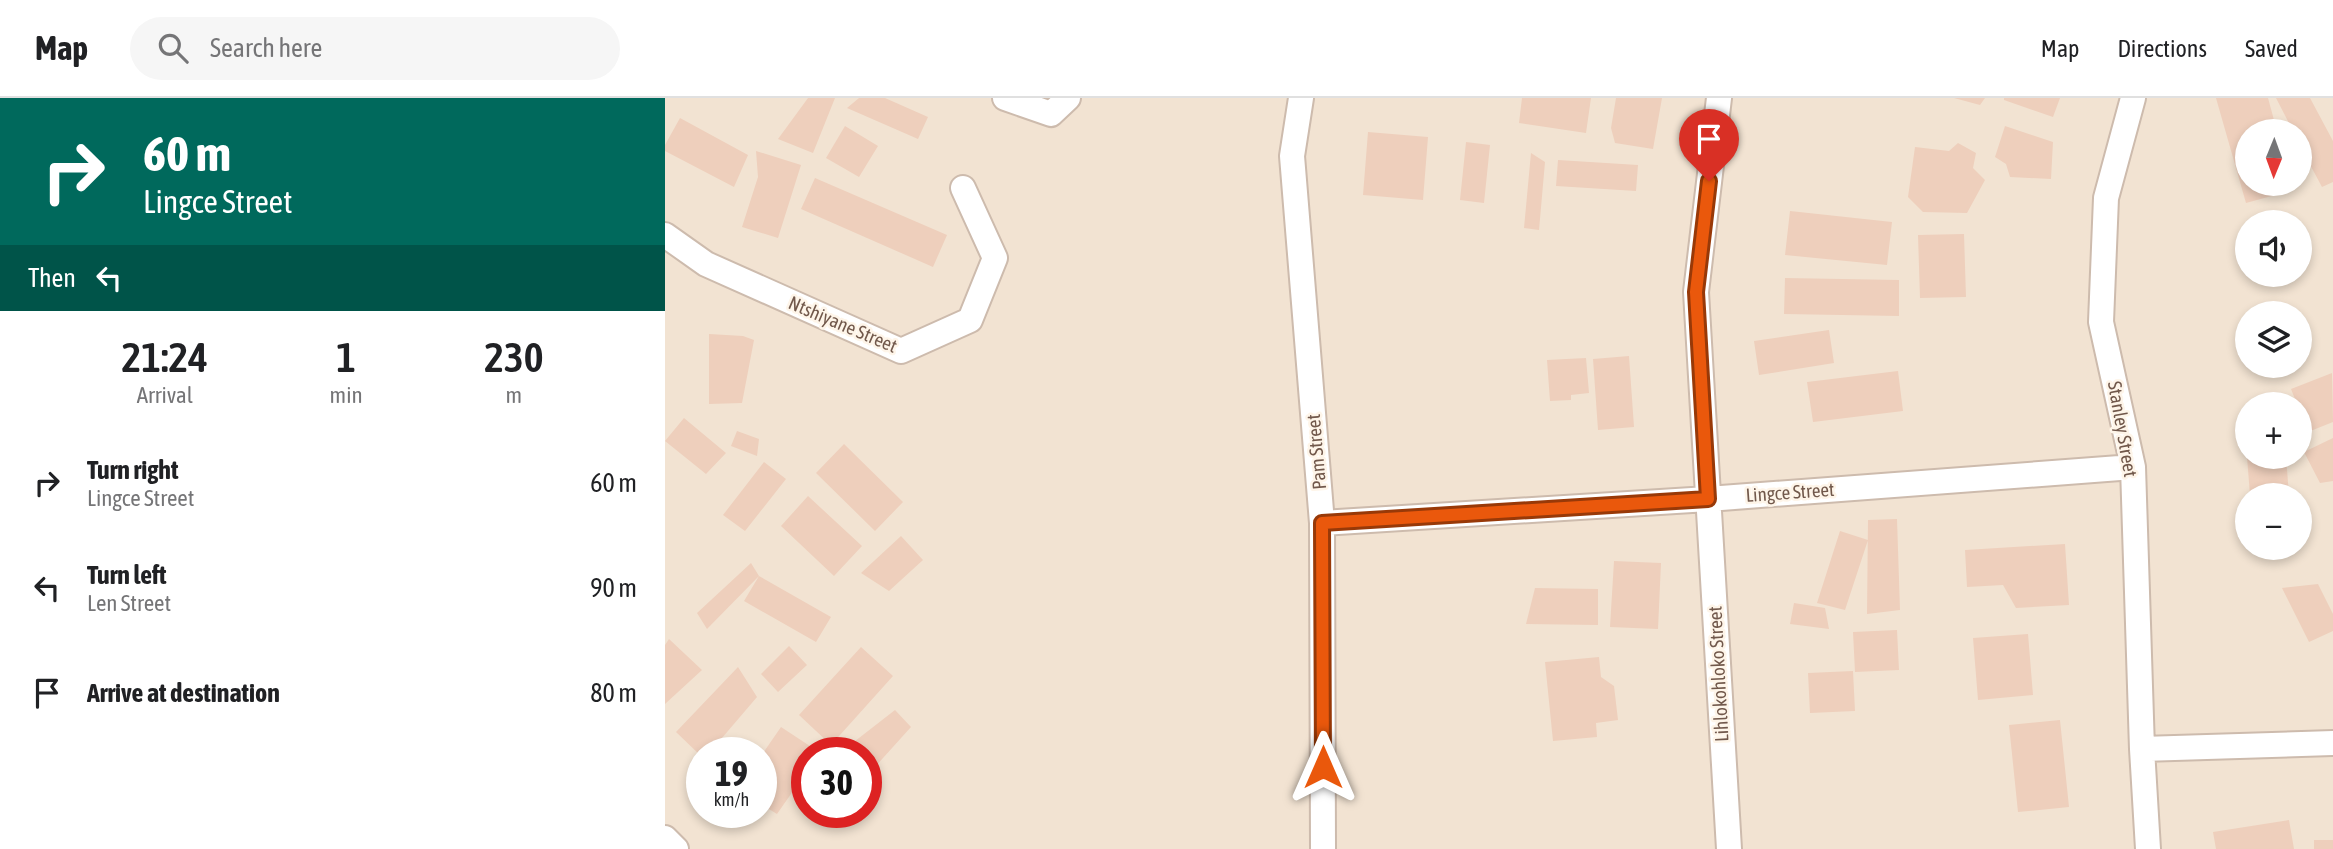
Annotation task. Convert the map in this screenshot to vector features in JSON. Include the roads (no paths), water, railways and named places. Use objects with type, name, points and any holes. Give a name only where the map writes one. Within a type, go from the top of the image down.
[{"type":"street","points":[[1005,98],[1051,114],[1068,98]]},
{"type":"street","name":"Pam Street","points":[[1301,98],[1292,156],[1322,523],[1323,849]]},
{"type":"street","name":"Lihlokohloko Street","points":[[1719,98],[1696,292],[1728,849]]},
{"type":"street","name":"Stanley Street","points":[[2133,98],[2106,198],[2101,322],[2133,467],[2148,849]]},
{"type":"street","name":"Ntshiyane Street","points":[[665,235],[706,264],[901,351],[970,320],[995,258],[963,188]]},
{"type":"street","name":"Lingce Street","points":[[1322,523],[1708,499],[2133,467]]},
{"type":"street","points":[[2142,749],[2333,743]]},
{"type":"street","points":[[665,838],[676,849]]}]
